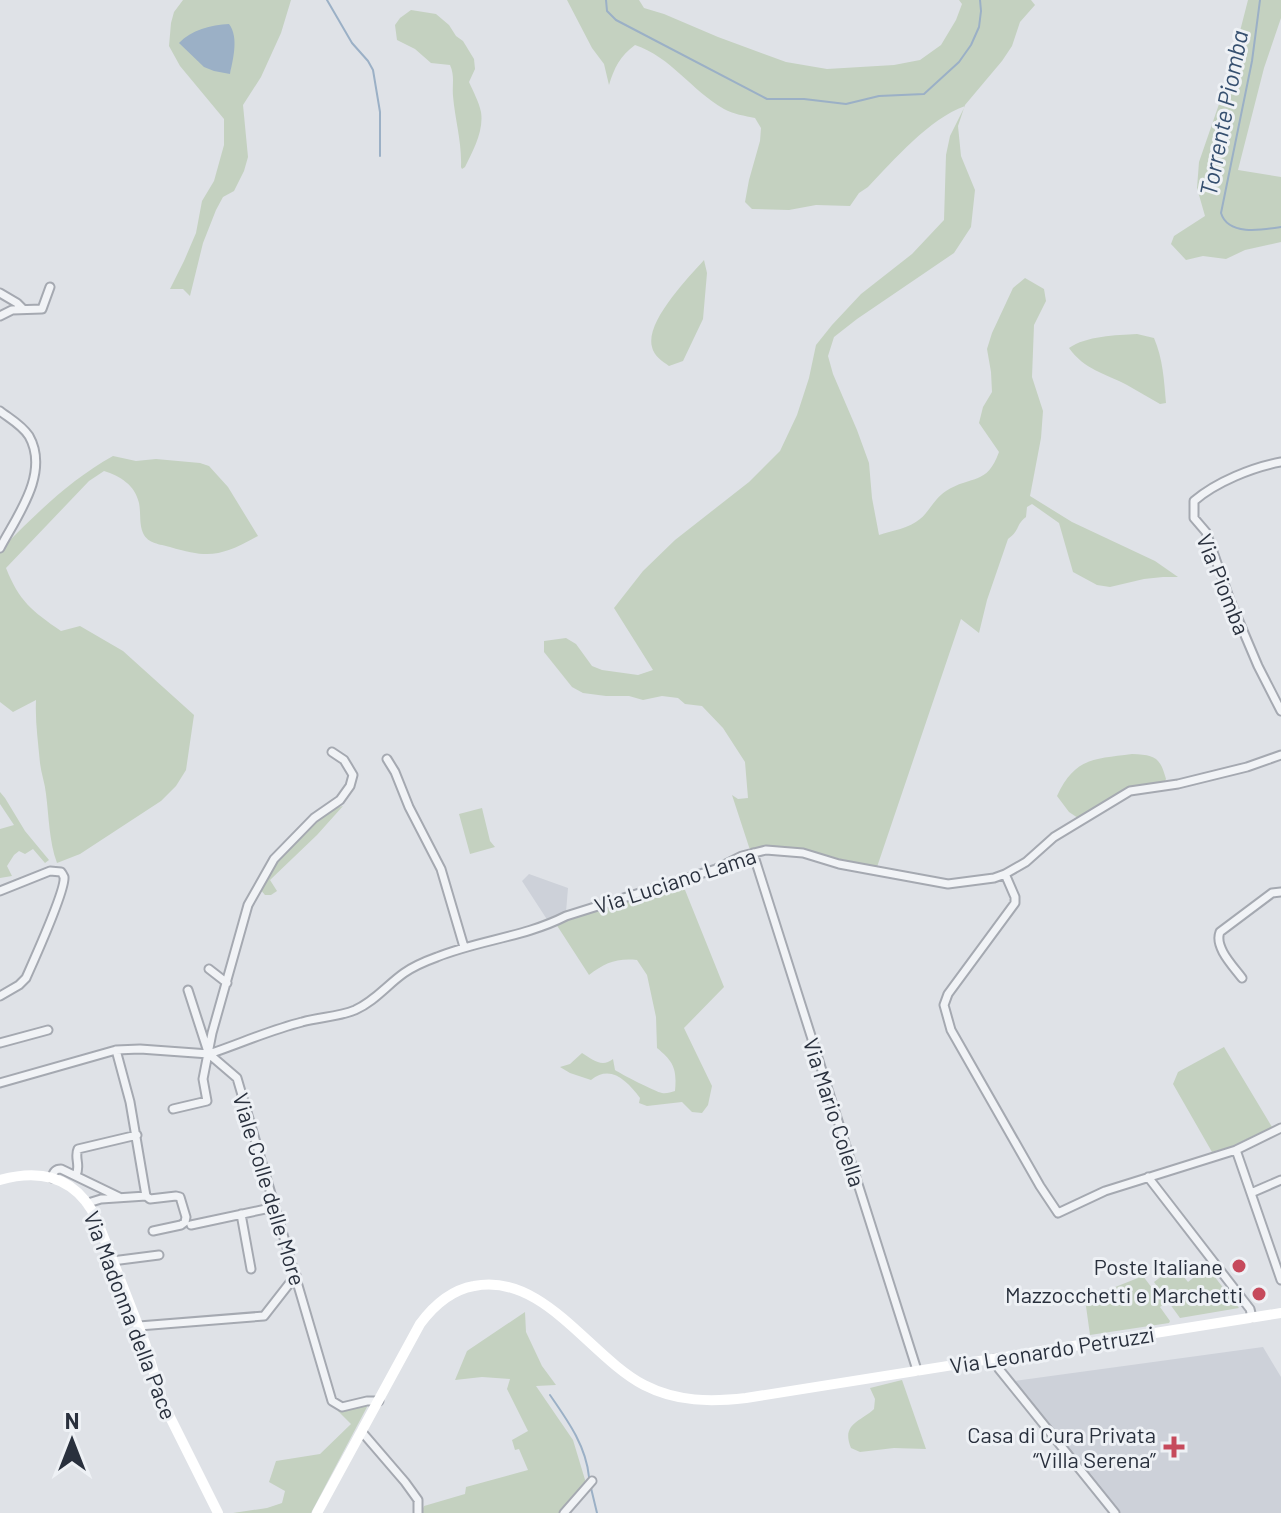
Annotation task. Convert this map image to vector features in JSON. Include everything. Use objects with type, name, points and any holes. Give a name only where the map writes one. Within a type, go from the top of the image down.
[{"type":"main road","points":[[0,1180],[26,1175],[52,1178]]},
{"type":"main road","name":"Via Madonna della Pace","points":[[52,1178],[72,1187],[88,1203],[97,1220],[139,1326],[163,1403],[218,1513]]},
{"type":"main road","name":"Via Leonardo Petruzzi","points":[[379,1401],[431,1310],[456,1291],[479,1285],[494,1284],[518,1289],[539,1301],[644,1385],[667,1395],[701,1401],[729,1400],[1281,1313]]},
{"type":"main road","points":[[317,1513],[379,1401]]},
{"type":"street","points":[[0,316],[22,308],[42,309],[50,287]]},
{"type":"street","points":[[0,293],[22,308]]},
{"type":"street","points":[[0,411],[29,436],[35,464],[29,494],[0,548]]},
{"type":"street","name":"Via Piomba","points":[[1281,462],[1207,490],[1194,501],[1194,518],[1212,544],[1230,600],[1281,711]]},
{"type":"street","points":[[173,1109],[207,1101],[203,1079],[248,905],[274,859],[314,818],[340,800],[350,786],[353,775],[344,760],[332,752]]},
{"type":"street","name":"Via Luciano Lama","points":[[209,1054],[303,1022],[330,1018],[357,1009],[420,964],[464,947],[522,933],[716,869],[742,856],[766,850],[803,853],[839,864],[948,884],[1005,874],[1026,862],[1054,837],[1130,791],[1178,784],[1281,755]]},
{"type":"street","points":[[387,759],[441,869],[464,947]]},
{"type":"street","name":"Via Mario Colella","points":[[753,853],[917,1370]]},
{"type":"street","points":[[0,891],[50,871],[61,872],[64,877],[26,978],[0,996]]},
{"type":"street","points":[[1005,874],[1015,903],[948,994],[944,1005],[951,1030],[1058,1213],[1105,1191],[1236,1150],[1281,1128]]},
{"type":"street","points":[[1242,978],[1219,945],[1218,936],[1259,902],[1272,893],[1281,892]]},
{"type":"street","points":[[209,969],[227,983]]},
{"type":"street","points":[[188,990],[209,1054]]},
{"type":"street","points":[[0,1043],[48,1030]]},
{"type":"street","points":[[0,1083],[116,1050],[209,1054]]},
{"type":"street","points":[[116,1050],[137,1135],[146,1196]]},
{"type":"street","name":"Viale Colle delle More","points":[[209,1054],[237,1078],[332,1401],[342,1407],[379,1401]]},
{"type":"street","points":[[76,1175],[78,1149],[137,1135]]},
{"type":"street","points":[[1236,1150],[1281,1280]]},
{"type":"street","points":[[52,1178],[53,1172],[61,1169],[121,1198]]},
{"type":"street","points":[[1148,1177],[1250,1309],[1252,1317]]},
{"type":"street","points":[[1251,1193],[1281,1180]]},
{"type":"street","points":[[88,1203],[146,1196],[154,1200],[180,1197],[185,1222],[153,1231]]},
{"type":"street","points":[[191,1225],[275,1207]]},
{"type":"street","points":[[241,1214],[251,1269]]},
{"type":"street","points":[[112,1261],[159,1255]]},
{"type":"street","points":[[139,1326],[264,1316],[296,1275]]},
{"type":"street","points":[[994,1359],[1115,1513]]},
{"type":"street","points":[[362,1432],[418,1500],[418,1513]]},
{"type":"street","points":[[564,1513],[592,1481]]},
{"type":"shaded area","points":[[529,874],[568,888],[566,912],[548,921],[522,881]]},
{"type":"shaded area","name":"Casa di Cura Privata “Villa Serena”","points":[[1263,1347],[1281,1377],[1281,1513],[1119,1513],[1015,1381]]},
{"type":"green space","points":[[183,0],[291,0],[281,33],[261,77],[243,105],[248,157],[234,191],[223,197],[216,210],[203,243],[190,296],[183,289],[170,289],[196,233],[202,201],[214,181],[224,145],[224,119],[180,66],[169,46],[174,12]],"holes":[[[234,39],[230,73],[186,49],[180,43]]]},
{"type":"green space","points":[[567,0],[639,0],[644,8],[786,62],[827,69],[894,65],[920,60],[941,45],[956,20],[962,4],[959,0],[1031,0],[1035,5],[1020,22],[1012,46],[1002,61],[965,106],[925,130],[859,193],[850,206],[816,205],[789,210],[752,209],[745,202],[760,141],[761,128],[755,118],[724,109],[659,57],[635,45],[618,63],[609,85],[604,64]]},
{"type":"green space","points":[[1248,0],[1281,0],[1281,18],[1264,68],[1238,170],[1281,177],[1281,242],[1245,250],[1226,259],[1203,256],[1186,260],[1171,244],[1174,236],[1205,216],[1197,188],[1199,162],[1228,78]]},
{"type":"green space","points":[[411,10],[436,14],[463,41],[474,59],[475,69],[469,82],[482,119],[474,148],[462,169],[450,65],[431,63],[415,49],[397,40],[395,25]]},
{"type":"green space","points":[[964,108],[958,126],[961,156],[975,190],[971,227],[954,253],[834,337],[828,356],[869,463],[879,535],[916,522],[946,491],[984,475],[994,463],[999,452],[979,423],[983,407],[992,392],[987,349],[1013,288],[1025,278],[1044,289],[1046,301],[1034,325],[1032,377],[1043,411],[1030,496],[1072,522],[1155,561],[1178,577],[1144,579],[1110,587],[1097,585],[1073,572],[1059,523],[1032,504],[1027,507],[1026,517],[1008,539],[979,633],[961,619],[877,867],[804,851],[750,850],[732,795],[738,799],[748,798],[745,762],[723,728],[702,706],[662,696],[643,700],[583,693],[572,687],[544,652],[544,641],[566,638],[576,644],[592,666],[602,670],[638,675],[653,670],[614,608],[643,571],[675,540],[749,482],[780,451],[797,415],[816,345],[861,294],[912,254],[944,220],[946,155],[950,136]]},
{"type":"green space","points":[[704,260],[707,273],[703,319],[683,361],[669,366],[653,350],[655,325],[669,301]]},
{"type":"green space","points":[[1137,334],[1154,338],[1164,378],[1166,403],[1160,404],[1095,370],[1069,348],[1092,339]]},
{"type":"green space","points":[[113,456],[136,461],[156,459],[209,466],[228,487],[258,536],[216,554],[196,553],[155,543],[143,533],[134,491],[121,479],[104,471],[89,481],[6,568],[21,597],[42,617],[61,631],[80,626],[123,651],[194,715],[186,770],[176,786],[161,801],[80,854],[57,863],[40,763],[36,700],[13,712],[0,702],[0,552],[55,497]]},
{"type":"green space","points":[[1132,754],[1146,755],[1159,762],[1166,779],[1161,789],[1131,795],[1079,824],[1078,818],[1057,796],[1064,783],[1087,762]]},
{"type":"green space","points":[[0,792],[25,831],[49,860],[45,863],[33,849],[25,854],[19,851],[7,866],[12,876],[0,878],[0,829],[14,825],[0,804]]},
{"type":"green space","points":[[343,806],[270,880],[277,891],[265,895],[259,888],[280,853],[315,820]]},
{"type":"green space","points":[[482,808],[490,841],[495,847],[470,854],[459,814]]},
{"type":"green space","points":[[681,880],[724,987],[684,1028],[712,1086],[708,1105],[702,1113],[692,1112],[682,1102],[647,1106],[639,1103],[640,1098],[630,1086],[612,1074],[598,1075],[591,1080],[560,1067],[570,1064],[582,1053],[601,1063],[613,1059],[615,1070],[631,1079],[662,1093],[675,1091],[673,1066],[657,1048],[656,1017],[647,975],[637,960],[611,962],[589,975],[556,924]]},
{"type":"green space","points":[[1224,1047],[1272,1127],[1212,1152],[1173,1084],[1178,1072]]},
{"type":"green space","points":[[1175,1266],[1188,1282],[1207,1267],[1239,1308],[1180,1318],[1154,1282]]},
{"type":"green space","points":[[1143,1276],[1164,1304],[1160,1307],[1169,1323],[1090,1335],[1085,1299]]},
{"type":"green space","points":[[525,1312],[526,1332],[542,1366],[556,1385],[536,1386],[573,1440],[586,1483],[560,1513],[421,1513],[424,1506],[465,1494],[466,1487],[528,1470],[512,1440],[528,1431],[507,1389],[510,1379],[482,1377],[455,1380],[467,1351]]},
{"type":"green space","points":[[902,1380],[926,1449],[894,1448],[860,1452],[851,1448],[850,1429],[874,1409],[875,1399],[870,1388]]},
{"type":"green space","points":[[365,1404],[367,1407],[311,1513],[233,1513],[282,1503],[285,1491],[269,1482],[276,1461],[320,1454],[351,1424],[338,1411]]},
{"type":"water","points":[[229,24],[235,42],[230,74],[204,67],[179,43],[202,29]]},
{"type":"waterway","points":[[327,0],[352,43],[373,70],[380,112],[380,156]]},
{"type":"waterway","name":"Torrente Piomba","points":[[606,0],[607,11],[616,20],[767,99],[846,104],[879,96],[924,94],[959,62],[971,45],[979,27],[980,0]]},
{"type":"waterway","name":"Torrente Piomba","points":[[1260,0],[1252,61],[1221,213],[1231,225],[1246,230],[1281,227]]},
{"type":"waterway","points":[[550,1395],[580,1444],[589,1477]]},
{"type":"waterway","points":[[591,1488],[597,1513]]},
{"type":"place","name":"Poste Italiane","points":[[1239,1266]]},
{"type":"place","name":"Mazzocchetti e Marchetti","points":[[1259,1294]]},
{"type":"place","name":"Casa di Cura Privata “Villa Serena”","points":[[1174,1447]]}]
